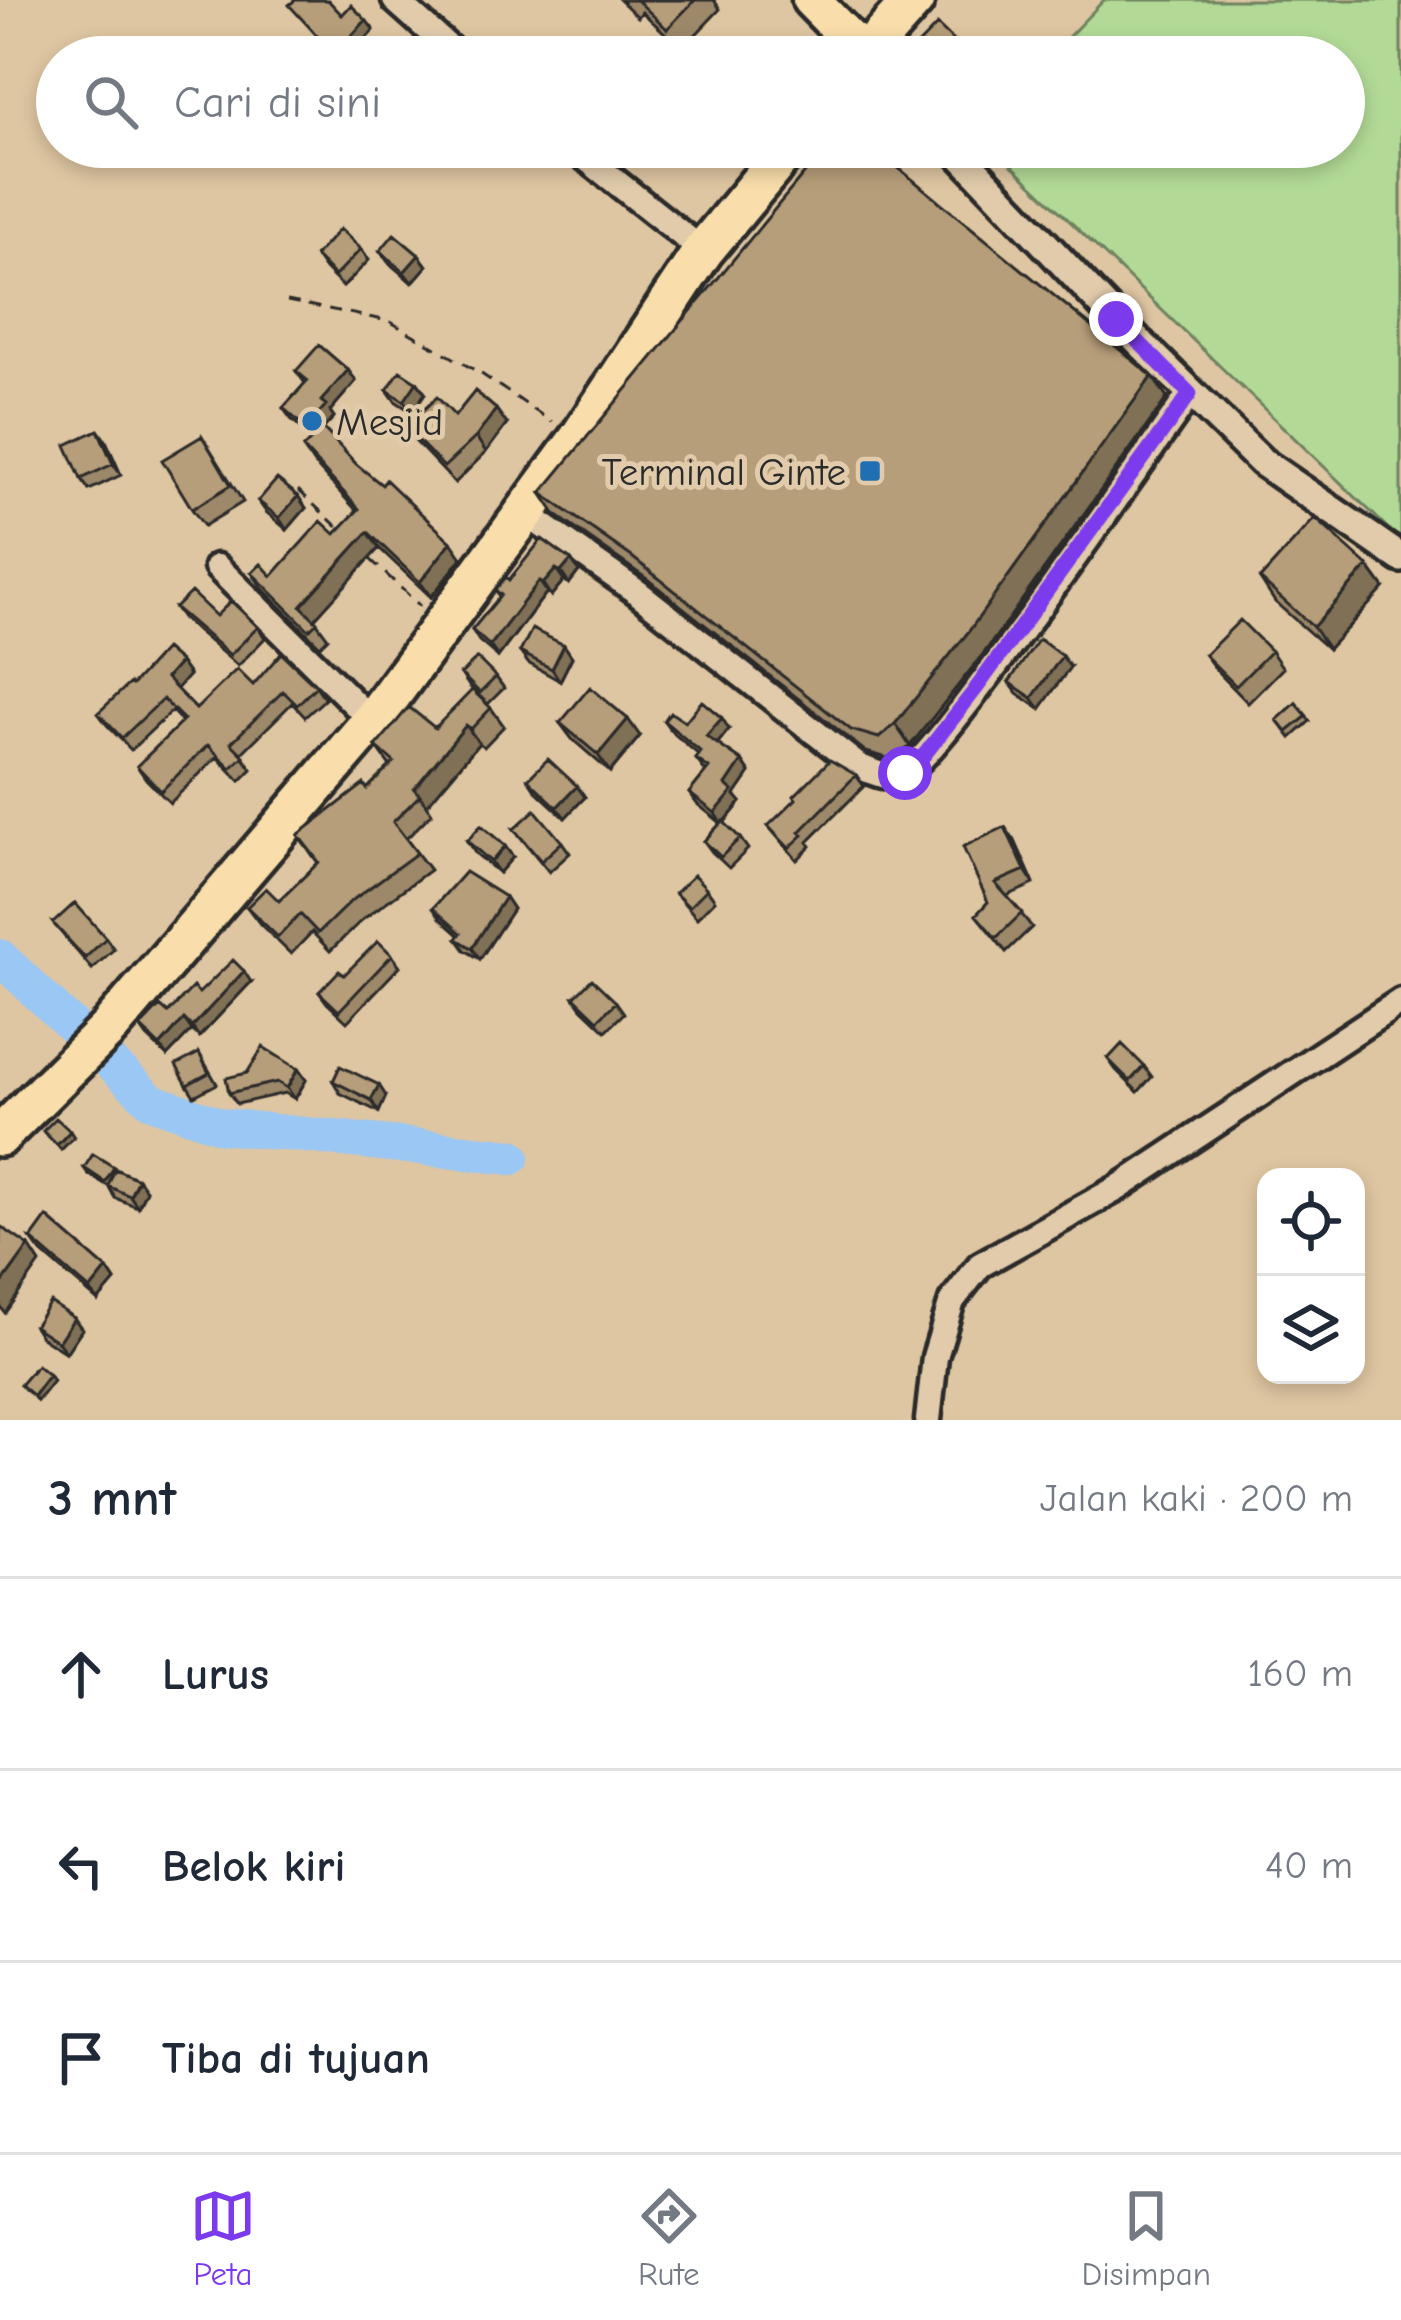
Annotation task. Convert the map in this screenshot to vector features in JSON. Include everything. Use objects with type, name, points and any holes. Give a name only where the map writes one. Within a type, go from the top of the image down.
[{"type":"highway","points":[[882,36],[914,0]]},
{"type":"highway","points":[[0,1136],[110,1027],[372,721],[578,440],[704,251],[772,168]]},
{"type":"main road","points":[[811,0],[846,36]]},
{"type":"street","points":[[395,0],[435,36]]},
{"type":"street","points":[[599,168],[704,251]]},
{"type":"street","points":[[973,168],[1190,394],[1262,462],[1401,558]]},
{"type":"street","points":[[525,513],[637,592],[857,766],[899,776],[914,767],[975,690],[1190,394]]},
{"type":"street","points":[[217,567],[372,721]]},
{"type":"street","points":[[928,1420],[934,1358],[952,1301],[980,1264],[1118,1188],[1401,1001]]},
{"type":"path","points":[[287,301],[389,320],[481,373],[578,440]]},
{"type":"path","points":[[298,490],[346,536]]},
{"type":"path","points":[[362,551],[443,628]]},
{"type":"green space","points":[[1104,0],[1401,0],[1401,541],[1015,168],[1365,168],[1365,36],[1069,36]]},
{"type":"building","points":[[295,0],[328,0],[342,15],[351,5],[366,20],[351,36],[317,36],[289,5]]},
{"type":"building","points":[[637,0],[695,0],[667,29]]},
{"type":"building","points":[[937,25],[948,36],[926,36]]},
{"type":"building","name":"Terminal Ginte","points":[[809,168],[899,168],[1152,376],[969,631],[879,738],[851,730],[632,557],[541,493]]},
{"type":"building","points":[[340,229],[361,249],[335,276],[315,256]]},
{"type":"building","points":[[394,234],[419,255],[404,272],[380,251]]},
{"type":"building","points":[[319,345],[348,370],[321,401],[326,405],[306,428],[283,408],[308,381],[296,371]]},
{"type":"building","points":[[400,371],[417,382],[404,401],[387,390]]},
{"type":"building","points":[[475,391],[496,409],[476,437],[444,467],[405,427],[437,397],[455,416]]},
{"type":"building","points":[[323,428],[356,464],[382,485],[386,480],[451,542],[420,582],[368,532],[301,606],[317,622],[309,630],[252,573],[261,564],[272,576],[321,521],[335,534],[359,509],[303,448]]},
{"type":"building","points":[[98,430],[113,464],[81,479],[66,445]]},
{"type":"building","points":[[202,436],[231,485],[192,509],[162,460]]},
{"type":"building","points":[[277,479],[298,496],[279,518],[258,501]]},
{"type":"building","points":[[1315,518],[1368,566],[1313,627],[1260,579]]},
{"type":"building","points":[[542,539],[571,560],[543,584],[539,581],[490,646],[472,630],[501,595],[495,590]]},
{"type":"building","points":[[191,592],[216,616],[231,601],[258,627],[230,655],[175,608]]},
{"type":"building","points":[[1240,620],[1271,651],[1236,686],[1205,655]]},
{"type":"building","points":[[532,629],[564,645],[552,669],[520,652]]},
{"type":"building","points":[[1039,639],[1062,656],[1032,698],[1009,682]]},
{"type":"building","points":[[165,649],[180,662],[166,678],[196,709],[237,669],[253,685],[281,653],[316,686],[297,705],[283,691],[231,743],[244,756],[231,768],[208,745],[161,791],[137,766],[184,720],[163,699],[122,738],[98,713]]},
{"type":"building","points":[[477,658],[496,677],[480,693],[461,674]]},
{"type":"building","points":[[590,687],[628,719],[598,755],[560,723]]},
{"type":"building","points":[[472,690],[491,708],[471,729],[466,725],[414,789],[420,795],[393,822],[417,853],[350,902],[318,933],[300,914],[278,937],[247,907],[266,888],[279,901],[319,862],[298,835],[364,784],[367,789],[394,762],[376,746],[409,707],[435,728]]},
{"type":"building","points":[[702,701],[722,718],[706,736],[742,761],[726,785],[733,791],[715,813],[689,793],[709,768],[696,759],[701,752],[664,721],[670,712],[685,722]]},
{"type":"building","points":[[1296,703],[1307,716],[1287,732],[1277,720]]},
{"type":"building","points":[[548,759],[577,786],[557,807],[528,779]]},
{"type":"building","points":[[830,760],[856,775],[789,848],[768,826]]},
{"type":"building","points":[[535,810],[562,842],[541,861],[514,829]]},
{"type":"building","points":[[723,821],[740,838],[721,857],[704,841]]},
{"type":"building","points":[[481,825],[505,846],[491,862],[467,841]]},
{"type":"building","points":[[1005,827],[1025,870],[995,883],[1022,913],[996,938],[976,915],[988,902],[963,847]]},
{"type":"building","points":[[465,872],[505,897],[472,948],[457,939],[461,933],[433,908]]},
{"type":"building","points":[[694,875],[707,889],[689,907],[675,893]]},
{"type":"building","points":[[75,903],[106,938],[85,958],[53,923]]},
{"type":"building","points":[[378,941],[392,955],[339,1011],[319,992]]},
{"type":"building","points":[[233,960],[244,971],[192,1027],[184,1019],[160,1046],[140,1027],[160,1006],[168,1013],[193,987],[199,993]]},
{"type":"building","points":[[592,979],[616,1002],[598,1020],[574,997]]},
{"type":"building","points":[[1122,1044],[1144,1066],[1130,1081],[1108,1059]]},
{"type":"building","points":[[263,1047],[298,1069],[287,1088],[277,1082],[229,1093],[226,1078],[247,1073]]},
{"type":"building","points":[[199,1053],[209,1073],[187,1085],[176,1065]]},
{"type":"building","points":[[340,1066],[379,1085],[371,1100],[333,1081]]},
{"type":"building","points":[[56,1118],[70,1131],[57,1145],[43,1131]]},
{"type":"building","points":[[93,1154],[114,1167],[105,1182],[84,1168]]},
{"type":"building","points":[[115,1169],[138,1179],[130,1196],[108,1186]]},
{"type":"building","points":[[47,1217],[107,1269],[90,1290],[31,1239]]},
{"type":"building","points":[[0,1226],[29,1246],[0,1286]]},
{"type":"building","points":[[50,1302],[74,1318],[58,1342],[34,1326]]},
{"type":"building","points":[[37,1365],[49,1375],[33,1396],[20,1385]]},
{"type":"waterway","points":[[0,957],[151,1101],[222,1126],[512,1157]]},
{"type":"place","name":"Mesjid","points":[[312,421]]},
{"type":"place","name":"Terminal Ginte","points":[[870,471]]},
{"type":"route","points":[[905,773],[975,690],[1190,394],[1116,319]]}]
